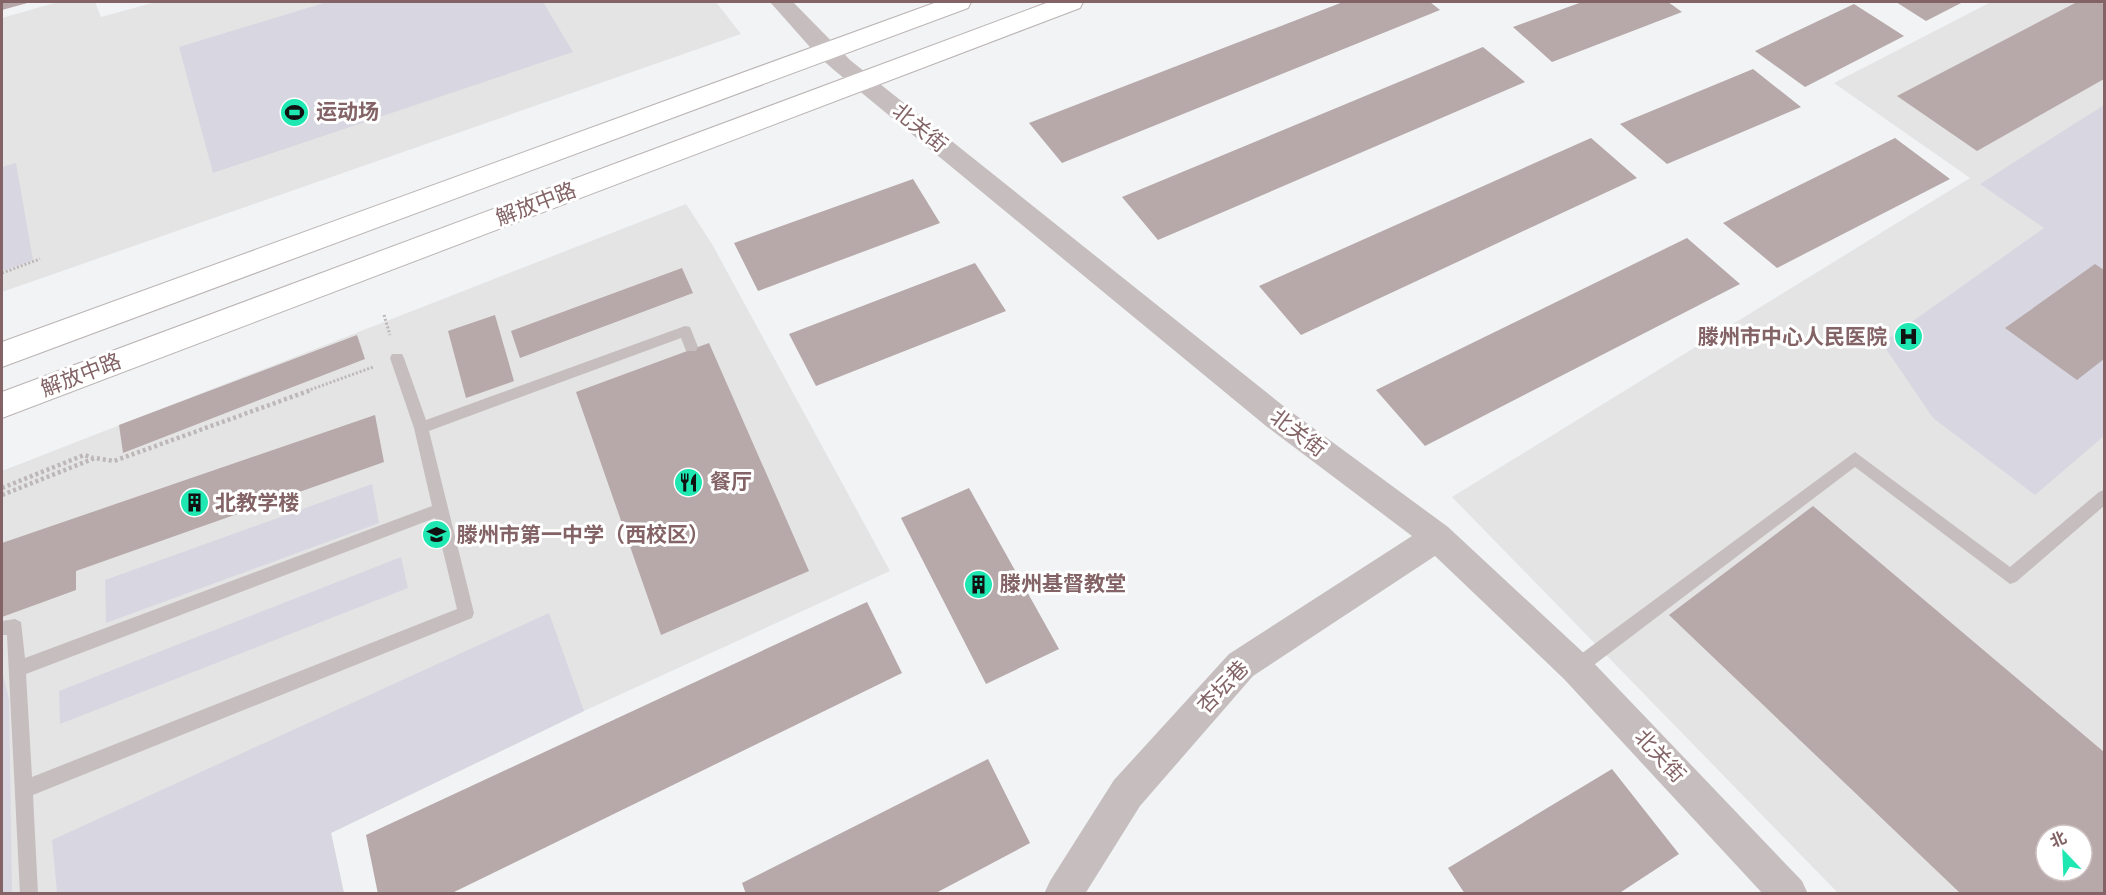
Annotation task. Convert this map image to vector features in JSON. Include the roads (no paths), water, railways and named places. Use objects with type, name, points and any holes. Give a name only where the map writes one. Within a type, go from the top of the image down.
[{"type":"main road","name":"解放中路","points":[[2,354],[959,2]]},
{"type":"main road","name":"解放中路","points":[[2,405],[1071,2]]},
{"type":"street","name":"北关街","points":[[781,2],[825,51],[861,81],[1276,417],[1437,537],[1576,668],[1789,894]]},
{"type":"street","name":"杏坛巷","points":[[1062,894],[1127,793],[1241,665],[1437,537]]},
{"type":"lane","points":[[421,428],[685,331],[691,347]]},
{"type":"lane","points":[[22,790],[466,613],[421,428],[397,358]]},
{"type":"lane","points":[[1576,668],[1855,458],[2010,578],[2104,497]]},
{"type":"lane","points":[[18,669],[441,509]]},
{"type":"lane","points":[[2,628],[15,627],[29,894]]},
{"type":"place","name":"运动场","points":[[295,112]]},
{"type":"place","name":"滕州市中心人民医院","points":[[1908,337]]},
{"type":"place","name":"餐厅","points":[[689,482]]},
{"type":"place","name":"北教学楼","points":[[194,503]]},
{"type":"place","name":"滕州市第一中学（西校区）","points":[[436,535]]},
{"type":"place","name":"滕州基督教堂","points":[[979,584]]}]
